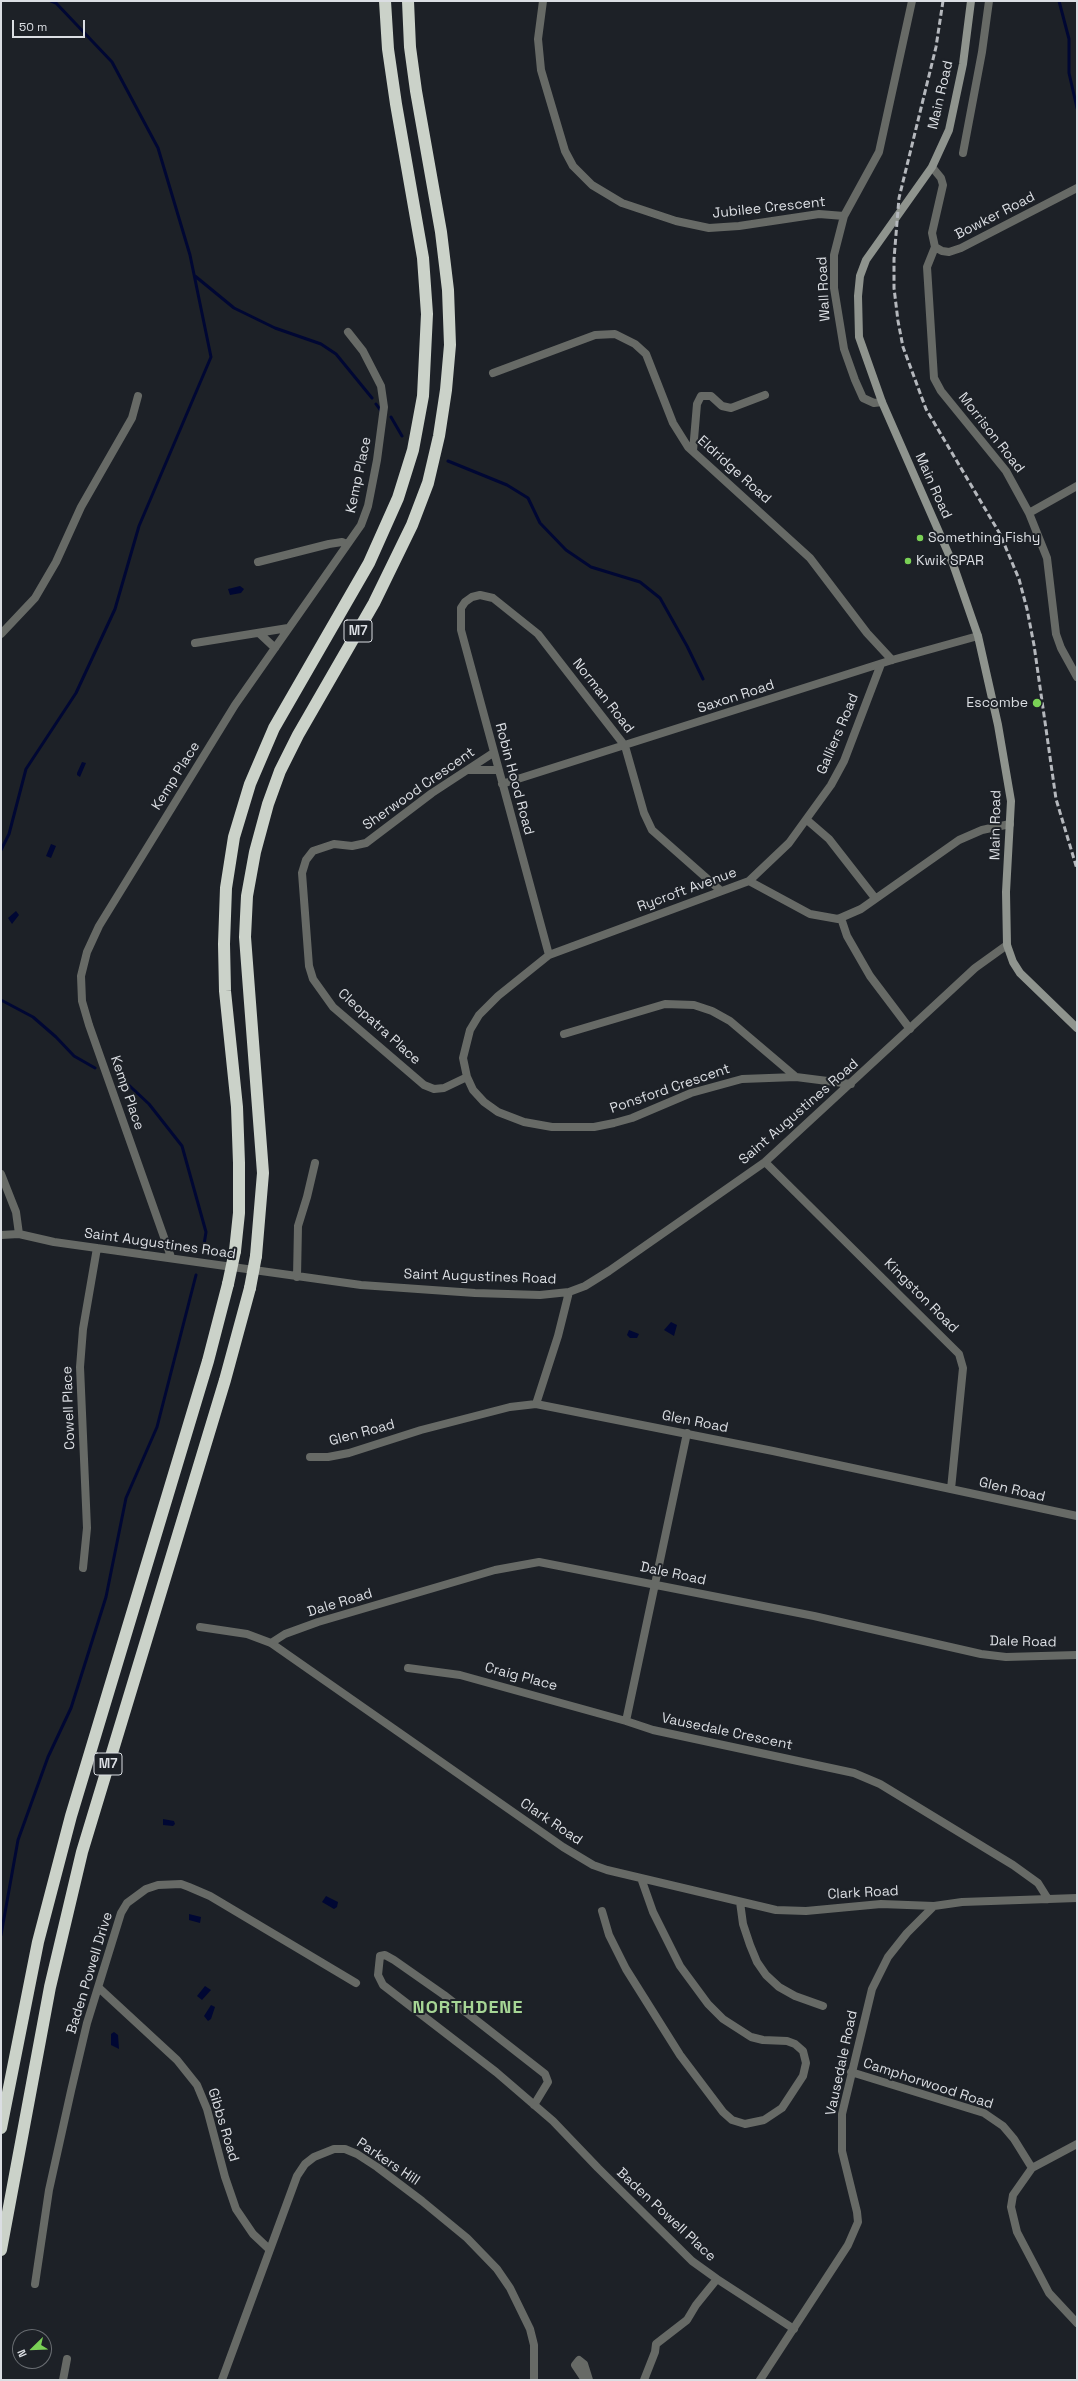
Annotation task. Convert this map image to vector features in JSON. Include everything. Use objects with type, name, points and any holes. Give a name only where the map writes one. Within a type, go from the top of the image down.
[{"type":"highway","name":"M7","points":[[1,2128],[38,1942],[69,1824],[208,1361],[228,1284],[234,1251],[239,1214],[239,1149],[224,944],[226,888],[234,837],[250,784],[274,728],[369,564],[398,498],[413,450],[423,396],[427,314],[423,258],[396,104],[388,49],[385,1]]},
{"type":"highway","name":"M7","points":[[1,2250],[50,1987],[82,1852],[225,1380],[250,1288],[256,1256],[263,1173],[245,937],[248,896],[255,852],[268,804],[280,770],[298,735],[381,589],[412,525],[428,483],[439,436],[446,390],[450,346],[448,290],[441,232],[416,91],[410,47],[408,1]]},
{"type":"main road","name":"Main Road","points":[[971,1],[956,102],[949,130],[932,168],[877,242],[866,260],[860,276],[857,317],[859,337],[882,402],[953,564],[978,636],[1009,780],[1011,801],[1006,911],[1007,945],[1013,962],[1020,973],[1077,1028]]},
{"type":"street","name":"Jubilee Crescent","points":[[543,1],[538,39],[541,70],[565,151],[573,166],[592,185],[622,202],[676,221],[709,228],[819,214],[844,216]]},
{"type":"street","name":"Wall Road","points":[[882,402],[868,402],[860,392],[844,349],[838,322],[834,288],[834,255],[844,216],[879,152],[912,1]]},
{"type":"street","points":[[963,154],[982,52],[989,1]]},
{"type":"street","name":"Bowker Road","points":[[932,168],[941,178],[944,185],[932,233],[935,247],[942,251],[949,252],[961,248],[1077,188]]},
{"type":"street","name":"Morrison Road","points":[[935,247],[930,256],[927,274],[934,378],[945,396],[1006,471],[1029,513],[1046,558],[1056,634],[1061,648],[1077,677]]},
{"type":"street","name":"Kemp Place","points":[[171,1257],[87,1019],[82,1001],[81,976],[87,952],[99,926],[236,705],[288,628],[362,525],[368,506],[384,407],[378,379],[363,351],[348,332]]},
{"type":"street","name":"Eldridge Road","points":[[493,373],[595,335],[615,334],[635,344],[646,354],[680,437],[693,452],[785,533],[810,558],[872,639],[892,660]]},
{"type":"street","points":[[693,452],[697,404],[701,396],[711,396],[722,406],[731,408],[765,395]]},
{"type":"street","points":[[1,634],[35,598],[50,574],[78,514],[132,418],[138,396]]},
{"type":"street","points":[[1029,513],[1077,486]]},
{"type":"street","points":[[258,562],[329,544],[342,542],[347,544]]},
{"type":"street","name":"Norman Road","points":[[461,608],[465,602],[472,597],[487,595],[524,622],[548,646],[625,746],[647,822],[658,837],[720,890]]},
{"type":"street","name":"Robin Hood Road","points":[[461,608],[461,630],[493,753],[549,955]]},
{"type":"street","points":[[195,643],[288,628]]},
{"type":"street","points":[[259,633],[275,648]]},
{"type":"street","name":"Saxon Road","points":[[502,784],[892,660],[978,636]]},
{"type":"street","name":"Galliers Road","points":[[749,881],[789,843],[831,786],[844,761],[881,664]]},
{"type":"street","name":"Sherwood Crescent","points":[[313,851],[334,844],[352,846],[366,843],[493,753]]},
{"type":"street","points":[[468,770],[498,770]]},
{"type":"street","points":[[807,820],[828,839],[876,898]]},
{"type":"street","name":"Rycroft Avenue","points":[[467,1077],[463,1058],[466,1041],[479,1015],[498,996],[549,955],[720,890],[749,881],[810,914],[828,919],[841,918],[861,909],[964,837],[1010,824]]},
{"type":"street","name":"Cleopatra Place","points":[[313,851],[306,860],[302,873],[309,966],[321,991],[333,1007],[359,1031],[424,1085],[434,1089],[444,1088],[467,1077]]},
{"type":"street","points":[[841,918],[848,936],[870,976],[910,1029]]},
{"type":"street","name":"Saint Augustines Road","points":[[1,1235],[19,1234],[54,1242],[171,1257],[297,1278],[361,1285],[475,1293],[540,1295],[569,1292],[585,1286],[609,1271],[765,1162],[976,968],[1007,945]]},
{"type":"street","points":[[564,1034],[665,1004],[694,1005],[712,1011],[730,1021],[796,1077]]},
{"type":"street","name":"Ponsford Crescent","points":[[467,1077],[473,1090],[498,1112],[524,1122],[574,1128],[594,1127],[632,1118],[691,1093],[718,1084],[755,1078],[796,1077],[851,1084]]},
{"type":"street","name":"Kingston Road","points":[[765,1162],[947,1340],[959,1354],[963,1368],[951,1489]]},
{"type":"street","points":[[297,1278],[298,1226],[315,1163]]},
{"type":"street","points":[[1,1174],[16,1212],[19,1234]]},
{"type":"street","name":"Cowell Place","points":[[83,1568],[87,1528],[80,1367],[83,1329],[97,1248]]},
{"type":"street","points":[[536,1404],[560,1329],[569,1292]]},
{"type":"street","name":"Glen Road","points":[[310,1457],[328,1457],[349,1453],[436,1426],[510,1407],[536,1404],[687,1433],[1077,1516]]},
{"type":"street","points":[[626,1721],[687,1433]]},
{"type":"street","name":"Dale Road","points":[[271,1643],[285,1634],[318,1622],[525,1563],[539,1562],[558,1564],[814,1616],[982,1654],[1006,1657],[1077,1655]]},
{"type":"street","name":"Clark Road","points":[[200,1627],[247,1634],[271,1643],[581,1858],[607,1870],[740,1902],[792,1911],[874,1904],[934,1906]]},
{"type":"street","name":"Craig Place","points":[[408,1668],[460,1675],[571,1704],[626,1721]]},
{"type":"street","name":"Vausedale Crescent","points":[[626,1721],[653,1730],[854,1772],[880,1784],[1013,1865],[1038,1883],[1048,1899]]},
{"type":"street","points":[[602,1910],[609,1935],[626,1969],[680,2056],[718,2107],[732,2120],[745,2124],[764,2120],[782,2108],[803,2076],[806,2063],[803,2051],[795,2044],[787,2041],[763,2040],[751,2037],[724,2018],[708,2004],[680,1966],[653,1912],[641,1878]]},
{"type":"street","name":"Baden Powell Drive","points":[[35,2284],[49,2190],[87,2023],[121,1914],[127,1903],[146,1889],[171,1884],[189,1887],[210,1896],[356,1983]]},
{"type":"street","points":[[934,1906],[962,1902],[1077,1898]]},
{"type":"street","points":[[740,1902],[743,1924],[750,1945],[757,1962],[766,1975],[784,1990],[823,2006]]},
{"type":"street","name":"Vausedale Road","points":[[760,2380],[848,2245],[858,2222],[842,2151],[842,2114],[851,2072],[868,2004],[878,1974],[907,1933],[934,1906]]},
{"type":"street","name":"Baden Powell Place","points":[[534,2105],[548,2082],[545,2074],[518,2051],[432,1986],[385,1954],[380,1956],[378,1975],[383,1985],[496,2072],[534,2105],[553,2121],[662,2233],[692,2261],[794,2329]]},
{"type":"street","name":"Gibbs Road","points":[[99,1988],[177,2060],[197,2085],[207,2109],[225,2177],[236,2209],[253,2234],[269,2249]]},
{"type":"street","name":"Camphorwood Road","points":[[851,2072],[984,2113],[994,2118],[1014,2139],[1032,2168]]},
{"type":"street","points":[[1077,2144],[1032,2168],[1013,2195],[1011,2207],[1012,2220],[1050,2293],[1077,2323]]},
{"type":"street","name":"Parkers Hill","points":[[222,2380],[292,2189],[306,2164],[314,2157],[334,2149],[345,2149],[357,2154],[422,2201],[467,2238],[497,2269],[510,2288],[530,2330],[534,2345],[534,2380]]},
{"type":"street","points":[[644,2380],[655,2352],[656,2344],[673,2333],[687,2320],[696,2305],[717,2279]]},
{"type":"street","points":[[63,2380],[67,2359]]},
{"type":"street","points":[[585,2380],[575,2365],[579,2360],[584,2364],[590,2380]]},
{"type":"water","points":[[240,586],[244,589],[241,593],[230,595],[228,589]]},
{"type":"water","points":[[82,762],[86,763],[80,777],[77,773]]},
{"type":"water","points":[[51,844],[56,846],[51,858],[46,856]]},
{"type":"water","points":[[16,911],[19,915],[12,924],[8,918]]},
{"type":"water","points":[[671,1322],[677,1325],[674,1336],[664,1330]]},
{"type":"water","points":[[629,1330],[639,1334],[637,1338],[630,1338],[627,1335]]},
{"type":"water","points":[[163,1819],[174,1821],[175,1824],[173,1826],[163,1825]]},
{"type":"water","points":[[326,1896],[338,1902],[337,1907],[334,1909],[322,1902]]},
{"type":"water","points":[[189,1914],[201,1917],[200,1923],[189,1920]]},
{"type":"water","points":[[205,1986],[211,1990],[202,2000],[197,1996]]},
{"type":"water","points":[[211,2005],[215,2007],[211,2019],[208,2021],[204,2016]]},
{"type":"water","points":[[114,2032],[118,2035],[119,2049],[111,2045],[111,2034]]},
{"type":"waterway","points":[[1,850],[9,834],[26,769],[76,693],[115,609],[139,526],[211,357],[190,255],[158,148],[112,62],[56,3],[51,1]]},
{"type":"waterway","points":[[1059,1],[1069,39],[1069,73],[1077,108]]},
{"type":"waterway","points":[[195,276],[234,308],[275,328],[321,344],[336,354],[372,398]]},
{"type":"waterway","points":[[376,404],[381,411]]},
{"type":"waterway","points":[[391,417],[402,436]]},
{"type":"waterway","points":[[448,461],[507,485],[528,498],[540,523],[566,550],[591,567],[640,582],[660,598],[687,646],[703,679]]},
{"type":"waterway","points":[[1,1000],[33,1017],[56,1037],[74,1056],[95,1068]]},
{"type":"waterway","points":[[118,1075],[149,1104],[182,1146],[206,1232],[203,1251]]},
{"type":"waterway","points":[[1,1935],[18,1840],[48,1757],[71,1708],[106,1597],[126,1498],[157,1427],[196,1275]]},
{"type":"railway","points":[[943,1],[936,47],[899,198],[894,259],[894,288],[898,321],[903,347],[926,409],[1000,534],[1019,579],[1034,645],[1056,799],[1077,869]]},
{"type":"place","name":"Something Fishy","points":[[920,538]]},
{"type":"place","name":"Kwik SPAR","points":[[908,561]]},
{"type":"place","name":"Escombe","points":[[1037,703]]},
{"type":"district","name":"NORTHDENE","points":[[468,2008]]}]
